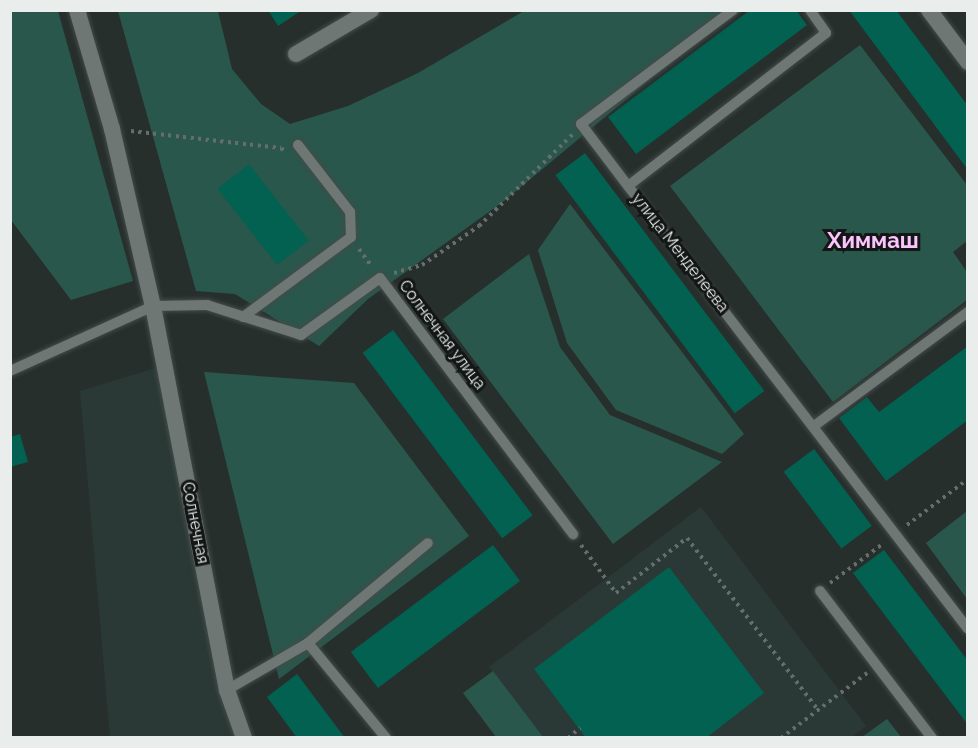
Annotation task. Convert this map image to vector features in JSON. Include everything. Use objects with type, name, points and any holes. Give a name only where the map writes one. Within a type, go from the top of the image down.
[{"type":"street","name":"Солнечная","points":[[77,10],[112,129],[153,306],[226,690],[244,738]]},
{"type":"street","points":[[296,54],[371,10]]},
{"type":"street","points":[[929,10],[968,62]]},
{"type":"lane","points":[[628,186],[581,124],[733,10]]},
{"type":"lane","name":"улица Менделеева","points":[[810,10],[826,33],[628,186],[968,629]]},
{"type":"lane","points":[[243,317],[351,237],[350,212],[298,145]]},
{"type":"lane","name":"Солнечная улица","points":[[10,371],[153,306],[207,305],[301,336],[380,278],[573,534]]},
{"type":"lane","points":[[814,426],[968,312]]},
{"type":"lane","points":[[226,690],[308,643],[428,543]]},
{"type":"lane","points":[[820,591],[932,738]]},
{"type":"lane","points":[[308,643],[387,738]]},
{"type":"path","points":[[351,237],[380,278],[422,265],[479,226],[515,195],[581,124]]},
{"type":"path","points":[[112,129],[281,148],[288,156]]},
{"type":"path","points":[[820,591],[968,479]]},
{"type":"path","points":[[573,534],[616,593],[687,538],[818,710]]},
{"type":"path","points":[[781,738],[878,665]]},
{"type":"path","points":[[568,738],[580,728]]},
{"type":"shaded area","points":[[159,367],[242,737],[110,737],[80,391]]},
{"type":"shaded area","points":[[701,507],[866,726],[851,738],[542,737],[489,667]]},
{"type":"green space","points":[[11,10],[58,11],[133,281],[71,300],[11,220]]},
{"type":"green space","points":[[118,11],[218,11],[232,69],[261,104],[290,124],[348,106],[418,73],[524,11],[742,11],[683,52],[504,201],[368,299],[319,346],[235,294],[196,291]]},
{"type":"green space","points":[[860,45],[967,185],[967,241],[953,252],[967,272],[967,300],[833,402],[670,186]]},
{"type":"green space","points":[[570,204],[744,434],[722,454],[616,410],[567,343],[538,250]]},
{"type":"green space","points":[[529,254],[560,347],[610,415],[722,462],[613,544],[443,319]]},
{"type":"green space","points":[[204,372],[354,383],[469,536],[279,679]]},
{"type":"green space","points":[[967,511],[967,599],[926,543]]},
{"type":"green space","points":[[493,671],[543,737],[496,737],[463,693]]},
{"type":"green space","points":[[887,719],[901,737],[862,737]]},
{"type":"building","points":[[268,10],[298,10],[299,12],[278,26]]},
{"type":"building","points":[[750,10],[796,10],[807,25],[636,154],[608,117]]},
{"type":"building","points":[[849,10],[896,10],[968,106],[968,170]]},
{"type":"building","points":[[585,153],[764,391],[735,413],[555,175]]},
{"type":"building","points":[[249,164],[309,240],[277,265],[217,189]]},
{"type":"building","points":[[393,330],[533,515],[502,538],[363,353]]},
{"type":"building","points":[[968,346],[968,420],[886,481],[839,418],[867,397],[879,412]]},
{"type":"building","points":[[20,434],[28,462],[10,467],[10,437]]},
{"type":"building","points":[[814,449],[872,526],[841,549],[784,472]]},
{"type":"building","points":[[493,545],[520,581],[378,688],[351,652]]},
{"type":"building","points":[[884,550],[968,661],[968,725],[853,573]]},
{"type":"building","points":[[669,567],[764,693],[706,738],[586,738],[534,669]]},
{"type":"building","points":[[297,674],[345,738],[297,738],[267,697]]},
{"type":"district","name":"Химмаш","points":[[873,241]]}]
